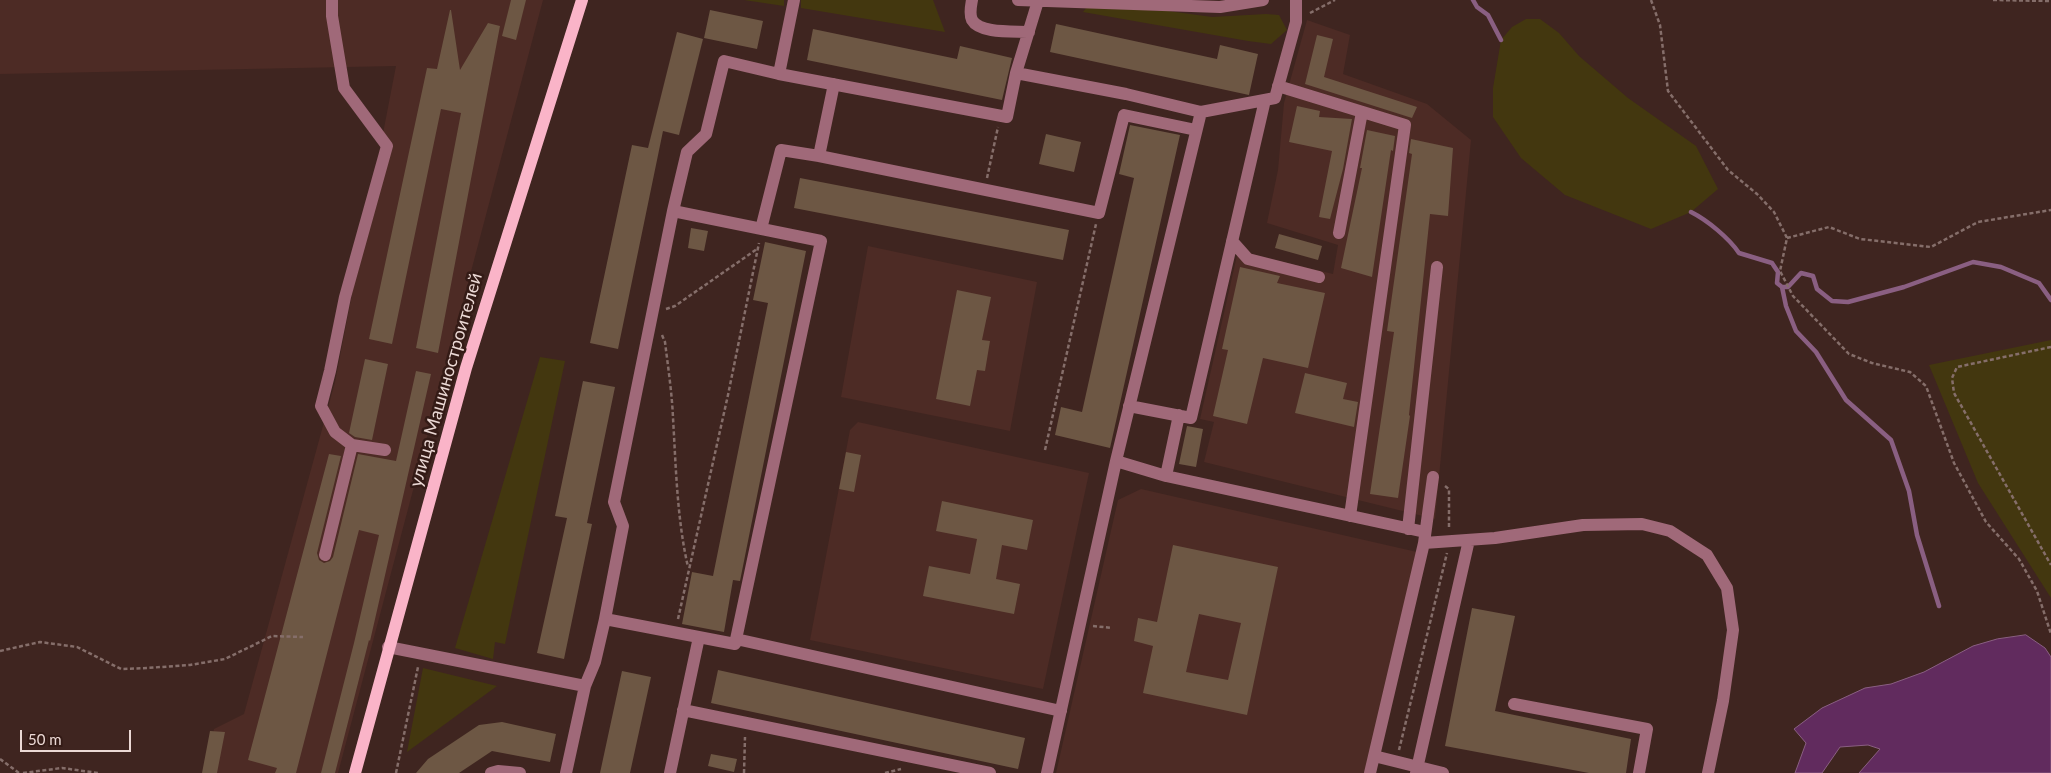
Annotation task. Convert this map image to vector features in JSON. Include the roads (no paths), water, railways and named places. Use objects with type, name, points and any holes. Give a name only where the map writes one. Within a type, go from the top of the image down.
[{"type":"main road","name":"улица Машиностроителей","points":[[355,773],[466,368],[582,0]]},
{"type":"street","points":[[332,0],[332,16],[344,88],[387,146],[345,297],[321,406],[335,432],[352,445],[385,450]]},
{"type":"street","points":[[779,74],[794,0]]},
{"type":"street","points":[[972,0],[971,14],[973,21],[980,28],[1029,32]]},
{"type":"street","points":[[1018,0],[1220,8],[1263,0]]},
{"type":"street","points":[[1016,73],[1126,94],[1201,112],[1275,98],[1296,22],[1296,0]]},
{"type":"street","points":[[566,773],[585,686],[595,662],[623,526],[614,502],[673,211],[687,152],[706,134],[724,62],[1007,117],[1016,73],[1038,2]]},
{"type":"street","points":[[819,156],[834,84]]},
{"type":"street","points":[[1278,86],[1405,125],[1350,516]]},
{"type":"street","points":[[1129,406],[1192,418],[1265,100]]},
{"type":"street","points":[[1047,773],[1116,461],[1201,112]]},
{"type":"street","points":[[1339,234],[1362,112]]},
{"type":"street","points":[[762,229],[781,150],[1099,213],[1124,115],[1196,130]]},
{"type":"street","points":[[604,619],[735,644],[821,241],[673,211]]},
{"type":"street","points":[[1232,241],[1248,259],[1319,278]]},
{"type":"street","points":[[1408,529],[1437,267]]},
{"type":"street","points":[[1166,476],[1179,415]]},
{"type":"street","points":[[325,555],[352,445]]},
{"type":"street","points":[[1116,461],[1166,476],[1408,529],[1425,538],[1449,542],[1495,538],[1583,525],[1642,524],[1670,531],[1708,554],[1727,588],[1733,630],[1723,701],[1708,773]]},
{"type":"street","points":[[1370,773],[1425,538],[1433,476]]},
{"type":"street","points":[[1416,770],[1468,540]]},
{"type":"street","points":[[670,773],[699,637]]},
{"type":"street","points":[[736,640],[1061,710]]},
{"type":"street","points":[[388,647],[585,686]]},
{"type":"street","points":[[1514,704],[1648,729],[1639,773]]},
{"type":"street","points":[[683,710],[963,770],[990,773]]},
{"type":"street","points":[[1374,756],[1416,770],[1443,773]]},
{"type":"street","points":[[491,773],[498,771],[520,773]]},
{"type":"waterway","points":[[1473,0],[1477,7],[1488,15],[1501,40]]},
{"type":"waterway","points":[[1691,212],[1730,241],[1739,253],[1772,263],[1778,272],[1777,283],[1782,287],[1786,306],[1796,331],[1816,352],[1846,400],[1891,440],[1909,491],[1917,535],[1939,606]]},
{"type":"waterway","points":[[1782,287],[1788,287],[1801,273],[1813,276],[1817,289],[1832,301],[1848,302],[1904,287],[1973,262],[2001,267],[2039,283],[2051,300]]}]
